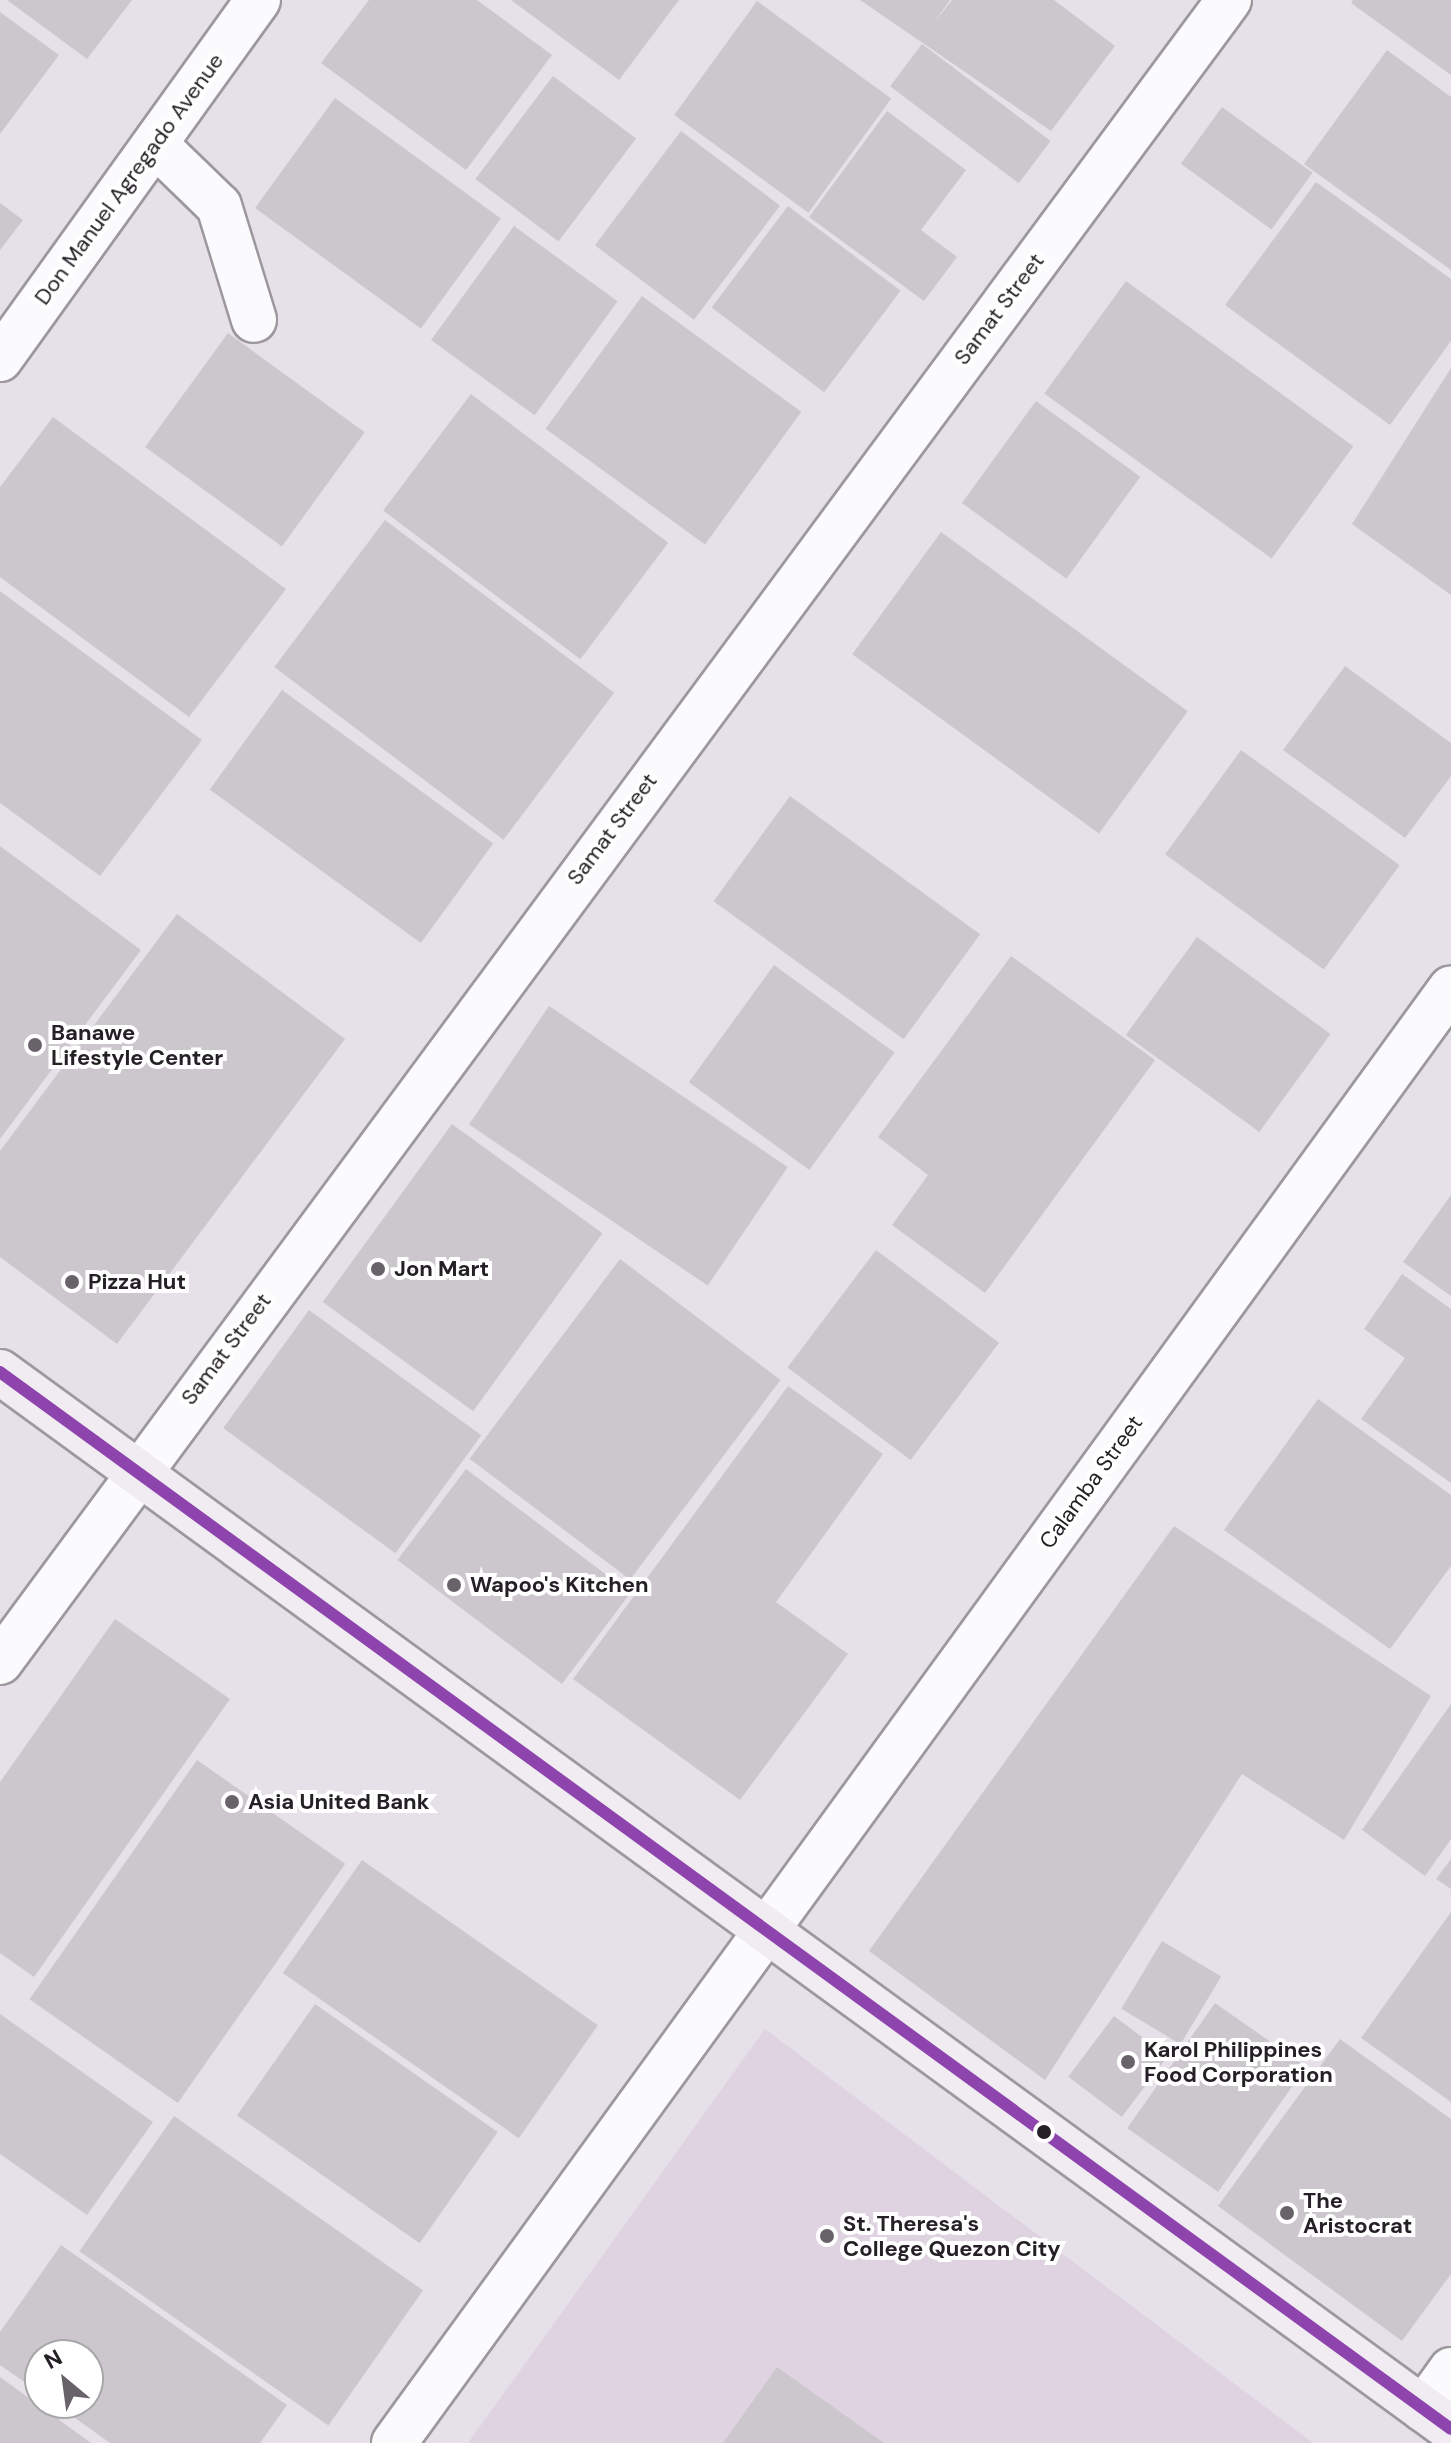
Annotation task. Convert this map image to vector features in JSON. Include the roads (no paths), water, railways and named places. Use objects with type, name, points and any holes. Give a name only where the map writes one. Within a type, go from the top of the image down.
[{"type":"main road","points":[[0,1372],[134,1473],[767,1925],[1437,2419]]},
{"type":"street","name":"Don Manuel Agregado Avenue","points":[[0,359],[258,0]]},
{"type":"street","name":"Samat Street","points":[[0,1662],[134,1473],[1229,0]]},
{"type":"street","points":[[155,144],[219,206],[254,320]]},
{"type":"street","name":"Calamba Street","points":[[394,2443],[767,1925],[1451,988]]},
{"type":"street","points":[[1437,2419],[1451,2370]]},
{"type":"place","name":"Banawe Lifestyle Center","points":[[35,1045]]},
{"type":"place","name":"Jon Mart","points":[[378,1269]]},
{"type":"place","name":"Pizza Hut","points":[[72,1282]]},
{"type":"place","name":"Wapoo's Kitchen","points":[[454,1585]]},
{"type":"place","name":"Asia United Bank","points":[[232,1802]]},
{"type":"place","name":"Karol Philippines Food Corporation","points":[[1128,2062]]},
{"type":"place","name":"The Aristocrat","points":[[1287,2213]]},
{"type":"place","name":"St. Theresa's College Quezon City","points":[[827,2236]]}]
